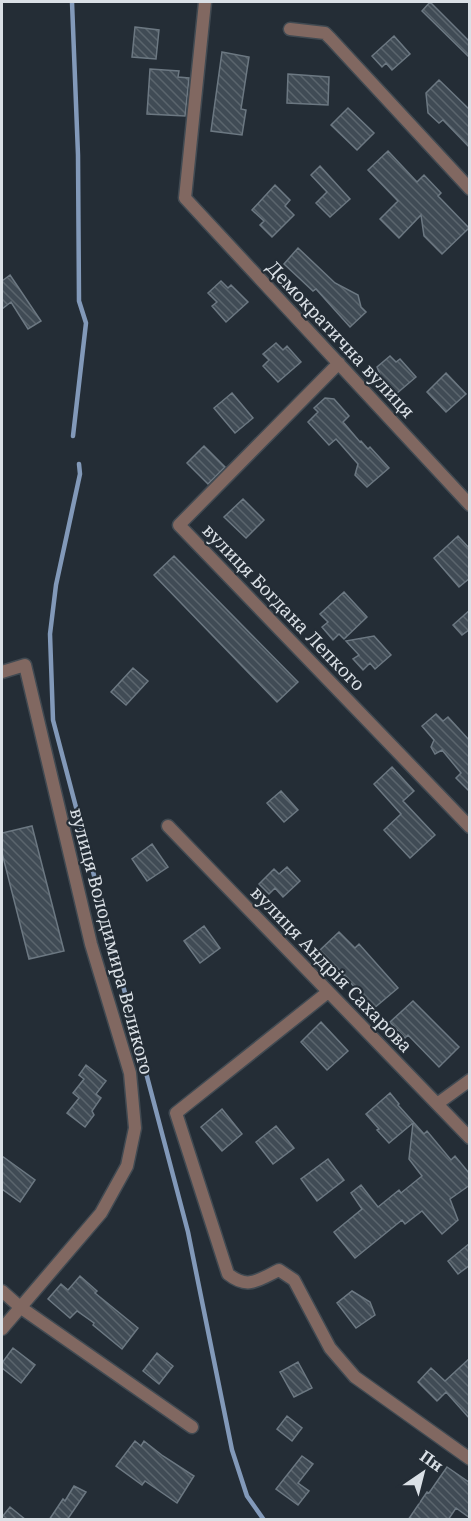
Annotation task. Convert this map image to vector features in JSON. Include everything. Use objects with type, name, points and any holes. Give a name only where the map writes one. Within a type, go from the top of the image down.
[{"type":"street","name":"Демократична вулиця","points":[[205,2],[185,198],[470,505]]},
{"type":"street","points":[[290,29],[325,33],[470,189]]},
{"type":"street","name":"вулиця Богдана Лепкого","points":[[339,363],[179,525],[470,827]]},
{"type":"street","name":"вулиця Володимира Великого","points":[[2,672],[25,665],[91,944],[130,1073],[135,1128],[127,1166],[101,1213],[2,1329]]},
{"type":"street","name":"вулиця Андрія Сахарова","points":[[168,826],[470,1138]]},
{"type":"street","points":[[328,992],[176,1113],[228,1274],[238,1282],[250,1283],[279,1270],[287,1274],[294,1280],[330,1348],[355,1377],[470,1459]]},
{"type":"street","points":[[437,1104],[470,1080]]},
{"type":"street","points":[[2,1291],[20,1307],[192,1427]]},
{"type":"building","points":[[430,2],[470,42],[470,58],[422,11]]},
{"type":"building","points":[[135,27],[159,30],[156,59],[132,57]]},
{"type":"building","points":[[394,36],[410,54],[392,70],[386,63],[382,67],[372,56]]},
{"type":"building","points":[[222,52],[249,57],[241,109],[246,110],[242,135],[211,131]]},
{"type":"building","points":[[150,69],[179,71],[178,77],[189,78],[185,116],[147,114]]},
{"type":"building","points":[[288,74],[329,77],[328,105],[287,103]]},
{"type":"building","points":[[439,80],[470,110],[470,148],[443,120],[439,123],[428,113],[426,93]]},
{"type":"building","points":[[348,108],[374,133],[357,150],[331,125]]},
{"type":"building","points":[[388,151],[417,182],[424,175],[441,193],[438,196],[469,228],[442,254],[424,236],[421,215],[399,238],[380,219],[398,201],[368,170]]},
{"type":"building","points":[[320,166],[350,199],[330,217],[316,203],[327,192],[311,175]]},
{"type":"building","points":[[275,185],[290,200],[285,206],[294,215],[272,237],[260,225],[264,221],[252,210]]},
{"type":"building","points":[[298,248],[335,283],[358,295],[361,307],[366,312],[350,327],[316,289],[313,291],[284,264]]},
{"type":"building","points":[[10,275],[41,321],[28,329],[11,302],[2,309],[2,281]]},
{"type":"building","points":[[221,281],[228,288],[231,285],[248,302],[226,322],[212,306],[217,302],[208,293]]},
{"type":"building","points":[[276,343],[283,350],[287,346],[301,362],[278,382],[263,366],[269,360],[263,354]]},
{"type":"building","points":[[390,356],[396,362],[400,359],[416,377],[396,394],[381,377],[377,367]]},
{"type":"building","points":[[446,373],[466,394],[446,412],[427,392]]},
{"type":"building","points":[[232,393],[253,418],[235,433],[214,408]]},
{"type":"building","points":[[325,398],[334,399],[349,416],[343,422],[360,442],[368,449],[370,447],[389,468],[367,487],[355,475],[358,464],[336,439],[329,445],[308,422],[318,412],[314,408]]},
{"type":"building","points":[[204,446],[225,467],[208,484],[187,463]]},
{"type":"building","points":[[243,499],[264,520],[246,538],[224,517]]},
{"type":"building","points":[[458,536],[470,549],[470,578],[459,587],[434,558]]},
{"type":"building","points":[[174,556],[298,682],[277,702],[154,575]]},
{"type":"building","points":[[344,592],[367,617],[344,639],[339,634],[333,640],[322,627],[328,622],[320,614]]},
{"type":"building","points":[[470,610],[470,629],[462,635],[453,625]]},
{"type":"building","points":[[374,636],[391,655],[375,669],[370,663],[363,670],[353,659],[359,655],[346,641]]},
{"type":"building","points":[[133,668],[148,681],[126,705],[111,692]]},
{"type":"building","points":[[436,714],[443,721],[448,717],[470,741],[470,792],[456,778],[461,773],[442,750],[435,754],[431,747],[434,740],[422,726]]},
{"type":"building","points":[[392,767],[414,791],[403,801],[435,835],[410,858],[384,830],[401,814],[374,784]]},
{"type":"building","points":[[281,791],[298,810],[284,822],[267,803]]},
{"type":"building","points":[[32,826],[64,951],[29,959],[2,853],[2,833]]},
{"type":"building","points":[[152,844],[168,867],[147,881],[132,859]]},
{"type":"building","points":[[287,867],[300,881],[283,897],[275,888],[269,894],[259,884],[274,869],[279,874]]},
{"type":"building","points":[[204,926],[220,948],[200,963],[184,941]]},
{"type":"building","points":[[339,932],[355,948],[359,944],[398,988],[373,1009],[345,976],[319,951]]},
{"type":"building","points":[[413,1001],[459,1047],[439,1067],[408,1035],[405,1038],[390,1022]]},
{"type":"building","points":[[321,1022],[348,1051],[327,1070],[301,1042]]},
{"type":"building","points":[[86,1065],[106,1081],[96,1094],[101,1098],[92,1111],[94,1115],[85,1127],[67,1113],[79,1098],[73,1093],[84,1079],[79,1075]]},
{"type":"building","points":[[390,1093],[424,1134],[427,1131],[451,1160],[455,1156],[469,1173],[470,1185],[450,1199],[458,1220],[442,1234],[422,1211],[405,1224],[402,1220],[355,1258],[334,1232],[362,1209],[351,1193],[361,1185],[378,1207],[399,1190],[401,1193],[422,1176],[409,1159],[413,1123],[389,1143],[366,1114]]},
{"type":"building","points":[[222,1109],[242,1134],[222,1151],[201,1127]]},
{"type":"building","points":[[276,1126],[294,1148],[273,1164],[256,1142]]},
{"type":"building","points":[[2,1156],[35,1180],[20,1202],[2,1189]]},
{"type":"building","points":[[328,1159],[344,1180],[317,1201],[301,1179]]},
{"type":"building","points":[[470,1243],[470,1265],[458,1274],[448,1261]]},
{"type":"building","points":[[80,1276],[97,1291],[95,1293],[138,1328],[122,1349],[77,1311],[70,1318],[48,1299],[61,1284],[68,1290]]},
{"type":"building","points":[[352,1291],[370,1302],[375,1315],[356,1328],[337,1303]]},
{"type":"building","points":[[13,1348],[35,1365],[21,1383],[2,1368],[2,1363]]},
{"type":"building","points":[[157,1353],[173,1366],[159,1384],[143,1371]]},
{"type":"building","points":[[470,1358],[470,1419],[446,1392],[437,1401],[418,1382],[431,1368],[445,1381]]},
{"type":"building","points":[[298,1362],[312,1388],[294,1397],[280,1372]]},
{"type":"building","points":[[287,1416],[302,1428],[292,1441],[277,1429]]},
{"type":"building","points":[[135,1441],[141,1446],[144,1441],[194,1476],[177,1503],[145,1481],[142,1485],[116,1466]]},
{"type":"building","points":[[302,1456],[313,1464],[298,1483],[309,1491],[298,1505],[276,1489]]},
{"type":"building","points":[[447,1467],[470,1483],[470,1518],[456,1508],[448,1520],[408,1520],[427,1492],[429,1493]]},
{"type":"building","points":[[74,1486],[86,1492],[67,1520],[49,1520],[63,1499],[65,1501]]},
{"type":"building","points":[[10,1507],[26,1520],[2,1520]]},
{"type":"waterway","points":[[72,2],[78,155],[79,301],[86,323],[73,436]]},
{"type":"waterway","points":[[79,464],[80,474],[56,585],[50,634],[53,720],[188,1232],[232,1450],[247,1496],[264,1520]]}]
